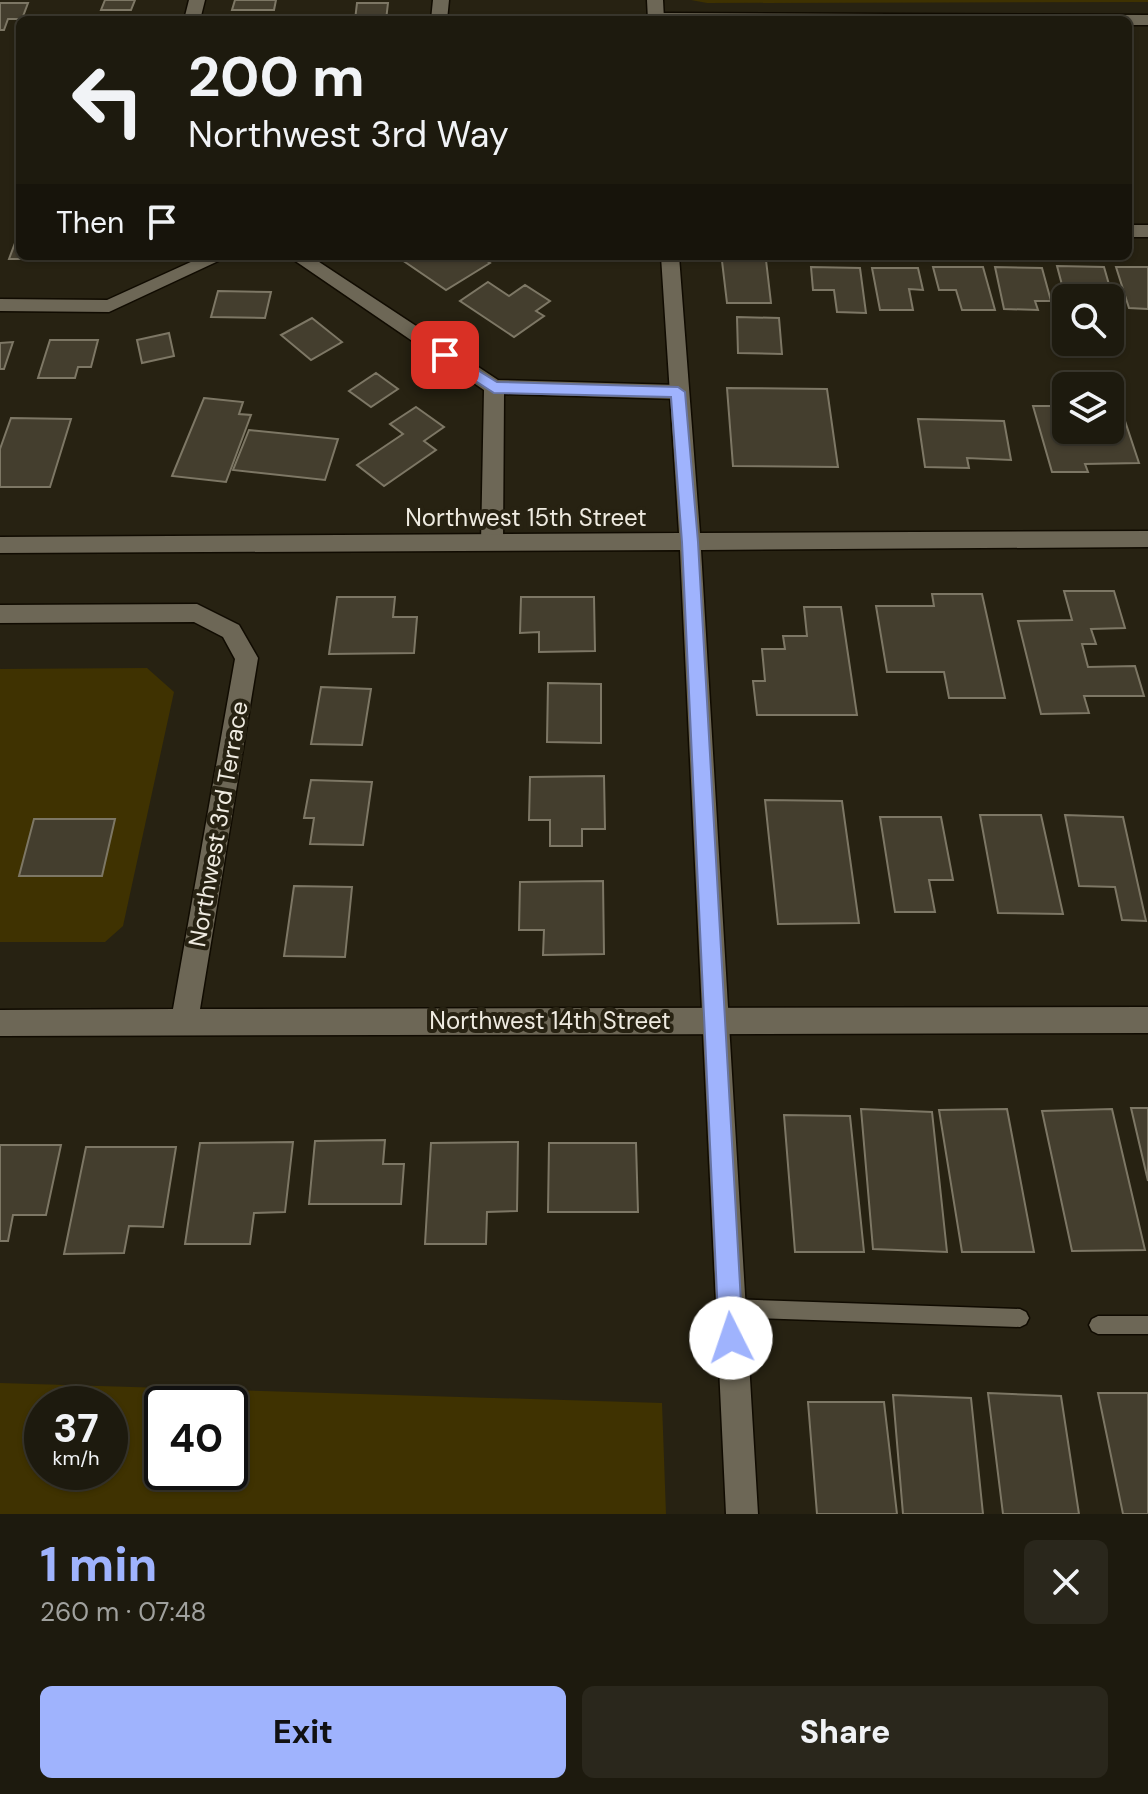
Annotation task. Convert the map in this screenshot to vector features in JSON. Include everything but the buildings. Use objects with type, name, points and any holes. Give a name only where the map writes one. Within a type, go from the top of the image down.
[{"type":"street","points":[[0,305],[109,306],[211,260]]},
{"type":"street","points":[[303,260],[494,387],[678,392]]},
{"type":"street","points":[[670,260],[690,542],[713,1020],[742,1514]]},
{"type":"street","points":[[492,543],[494,387]]},
{"type":"street","name":"Northwest 15th Street","points":[[0,545],[1148,539]]},
{"type":"street","name":"Northwest 3rd Terrace","points":[[0,614],[197,613],[231,631],[247,658],[184,1021]]},
{"type":"street","name":"Northwest 14th Street","points":[[0,1023],[1148,1020]]},
{"type":"lane","points":[[729,1308],[1020,1318]]},
{"type":"lane","points":[[1098,1325],[1148,1325]]},
{"type":"shaded area","points":[[691,0],[1148,0],[1148,2],[707,3]]},
{"type":"shaded area","points":[[147,668],[174,692],[123,926],[105,942],[0,942],[0,669]]},
{"type":"shaded area","points":[[0,1383],[99,1386],[24,1386],[24,1490],[128,1490],[128,1387],[144,1387],[144,1490],[248,1490],[248,1390],[662,1403],[666,1514],[0,1514]]},
{"type":"route","points":[[445,355],[494,387],[678,392],[690,542],[731,1338]]}]
